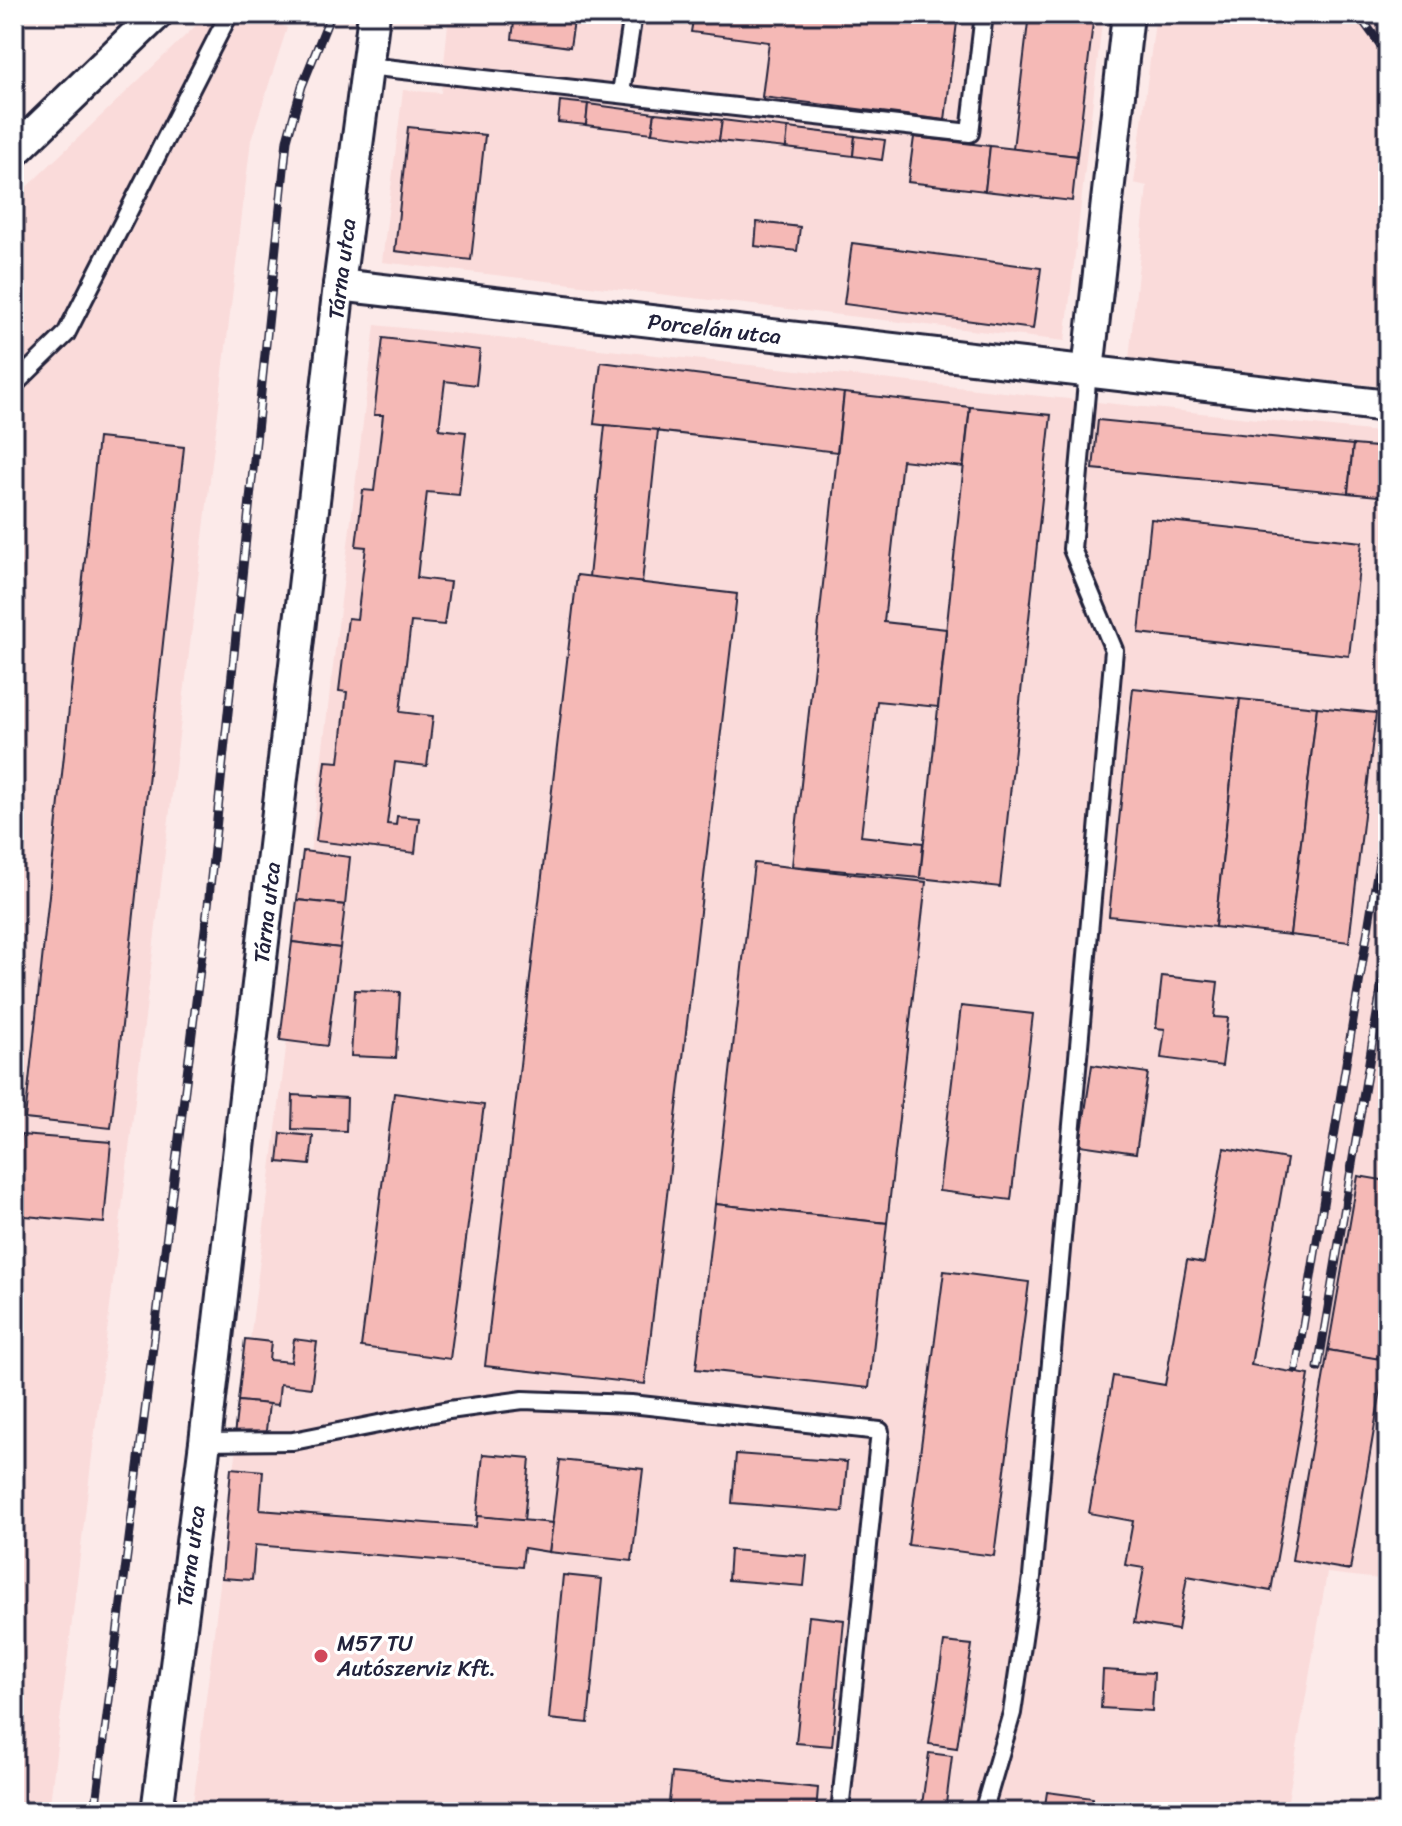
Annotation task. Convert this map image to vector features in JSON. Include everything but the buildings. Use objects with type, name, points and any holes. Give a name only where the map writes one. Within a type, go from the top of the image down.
[{"type":"street","points":[[14,152],[157,14]]},
{"type":"street","name":"Tárna utca","points":[[157,1812],[205,1442],[339,285],[374,14]]},
{"type":"street","points":[[1088,371],[1128,14]]},
{"type":"street","name":"Porcelán utca","points":[[339,285],[1388,406]]},
{"type":"lane","points":[[14,385],[66,334],[229,14]]},
{"type":"lane","points":[[621,93],[633,14]]},
{"type":"lane","points":[[367,66],[970,133],[984,14]]},
{"type":"lane","points":[[983,1812],[1012,1713],[1032,1577],[1114,650],[1072,549],[1088,371]]},
{"type":"lane","points":[[205,1442],[293,1441],[449,1410],[523,1400],[631,1404],[880,1431],[840,1812]]},
{"type":"shaded area","points":[[208,14],[265,14],[287,28],[251,140],[49,1812],[14,1812],[14,199]]},
{"type":"shaded area","points":[[449,14],[1103,14],[1065,341],[382,262],[403,90],[441,93]]},
{"type":"shaded area","points":[[1156,14],[1388,14],[1388,387],[1129,359],[1147,186],[1134,183]]},
{"type":"shaded area","points":[[375,325],[1388,433],[1388,1580],[1327,1573],[1286,1812],[192,1812]]},
{"type":"railway","points":[[95,1812],[209,897],[287,140],[302,86],[331,14]]},
{"type":"railway","points":[[1358,14],[1388,55]]},
{"type":"railway","points":[[1296,1369],[1388,807]]},
{"type":"railway","points":[[1318,1368],[1388,948]]},
{"type":"railway","points":[[1382,1034],[1388,1093]]},
{"type":"place","name":"M57 TU Autószerviz Kft.","points":[[321,1656]]}]
